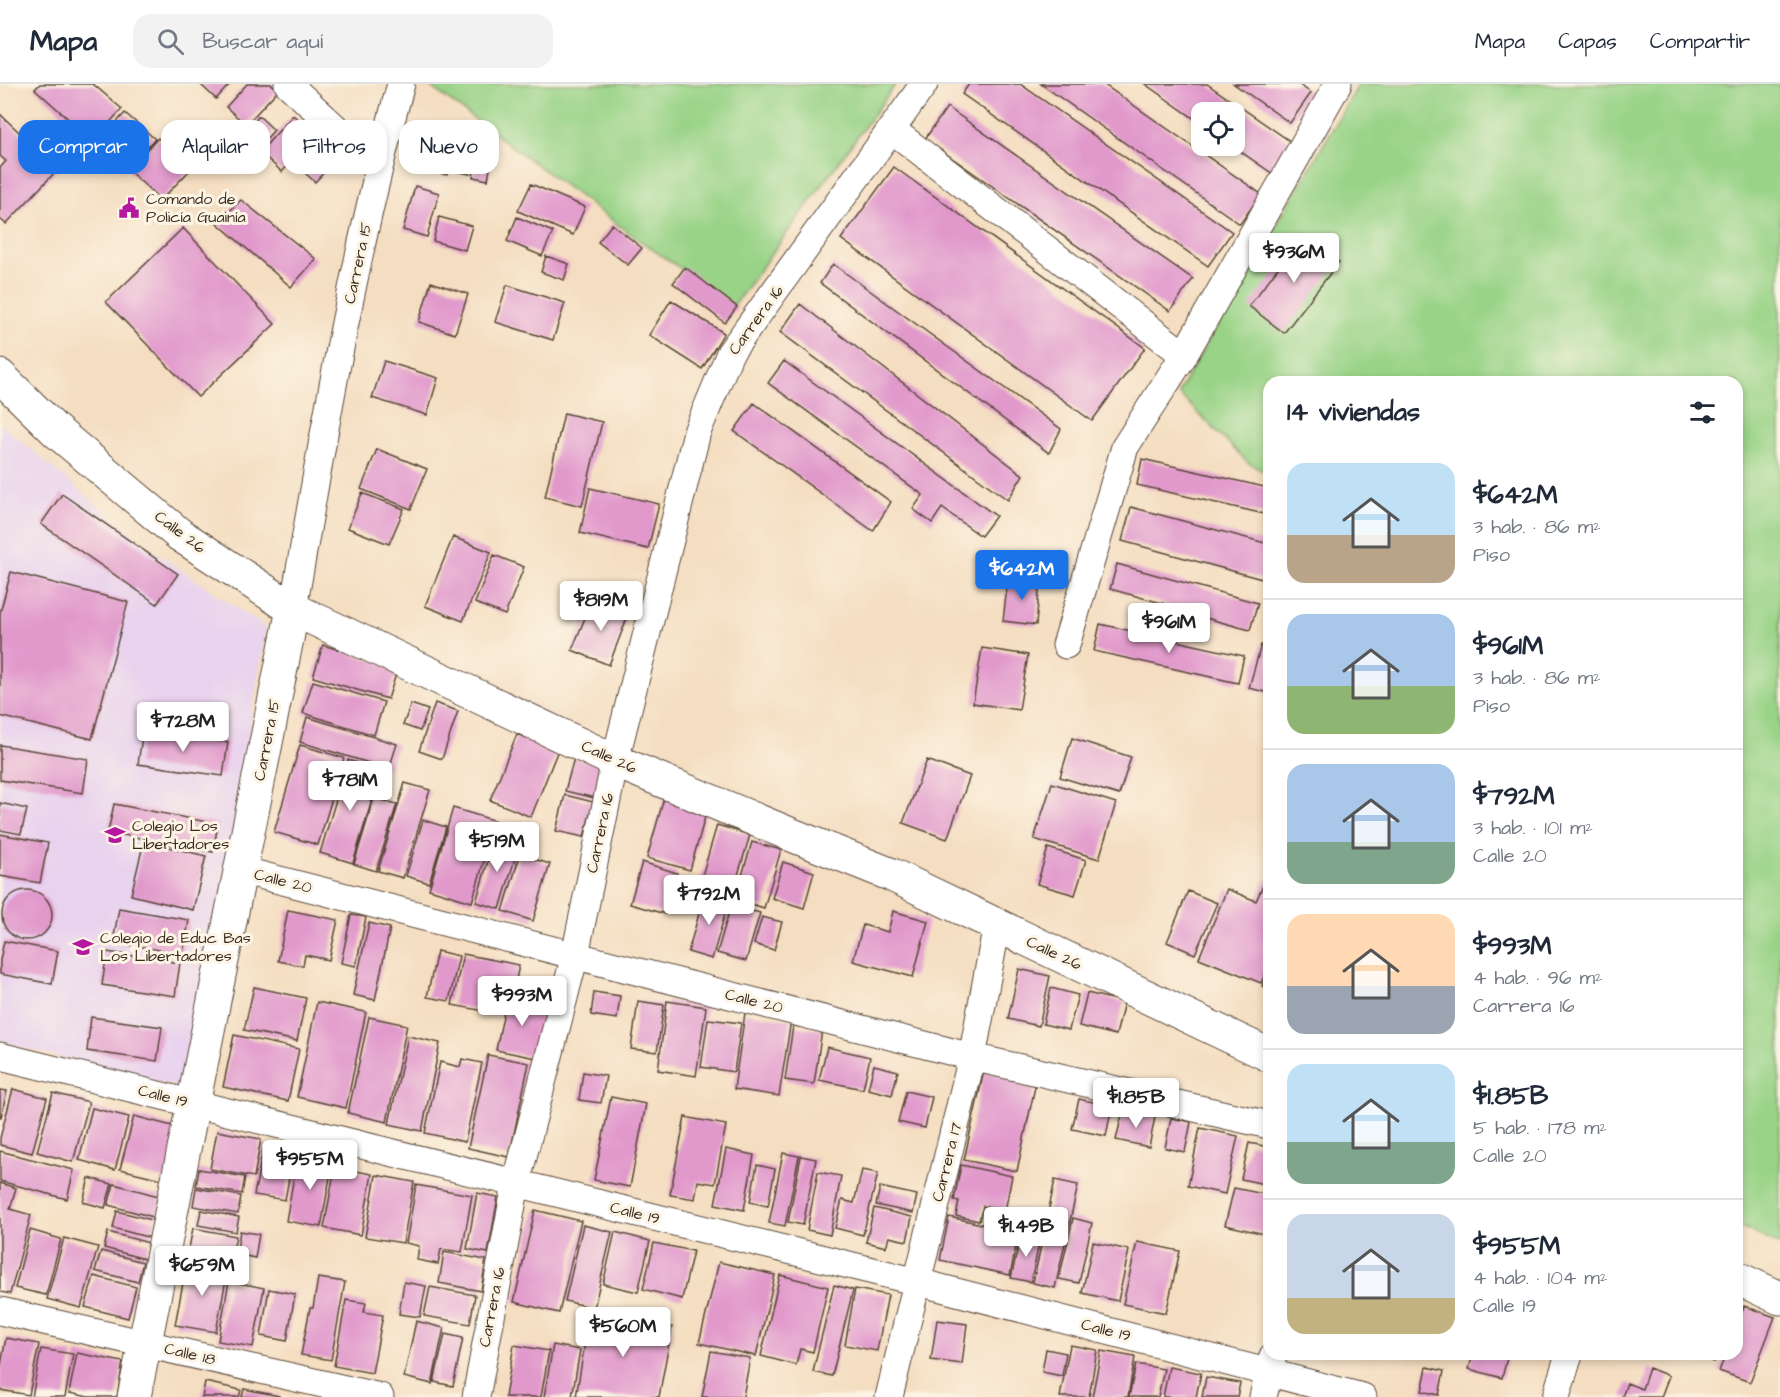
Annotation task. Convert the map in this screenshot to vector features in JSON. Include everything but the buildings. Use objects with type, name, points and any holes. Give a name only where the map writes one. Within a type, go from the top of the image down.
[{"type":"street","points":[[288,84],[327,120]]},
{"type":"street","name":"Carrera 15","points":[[387,135],[401,84]]},
{"type":"street","name":"Carrera 16","points":[[476,1397],[516,1184],[575,955],[615,761],[697,432],[730,353],[924,84]]},
{"type":"street","points":[[1066,645],[1125,447],[1184,355],[1338,84]]},
{"type":"street","points":[[891,129],[1184,355]]},
{"type":"street","name":"Carrera 15","points":[[134,1397],[293,609],[339,351],[377,174]]},
{"type":"street","name":"Calle 26","points":[[0,376],[56,431],[180,535],[293,609],[615,761],[792,836],[892,875],[1263,1052]]},
{"type":"street","name":"Calle 20","points":[[240,870],[972,1057],[1263,1124]]},
{"type":"street","name":"Carrera 17","points":[[888,1397],[972,1057],[996,925]]},
{"type":"street","name":"Calle 19","points":[[0,1056],[918,1282],[1268,1375],[1363,1397]]},
{"type":"street","points":[[1743,1281],[1780,1298]]},
{"type":"street","name":"Calle 18","points":[[0,1311],[380,1397]]},
{"type":"street","points":[[1556,1397],[1567,1360]]},
{"type":"shaded area","name":"Colegio Los Libertadores","points":[[0,424],[149,548],[266,628],[188,1090],[0,1042]]},
{"type":"green space","points":[[427,84],[896,84],[734,305],[636,238],[499,137],[499,120],[476,120]]},
{"type":"green space","points":[[1359,84],[1780,84],[1780,1245],[1743,1228],[1743,376],[1263,376],[1263,471],[1248,463],[1178,393]]},
{"type":"place","name":"Comando de Policía Guainía","points":[[129,208]]},
{"type":"place","name":"Colegio Los Libertadores","points":[[115,835]]},
{"type":"place","name":"Colegio de Educ Bas Los Libertadores","points":[[83,947]]}]
